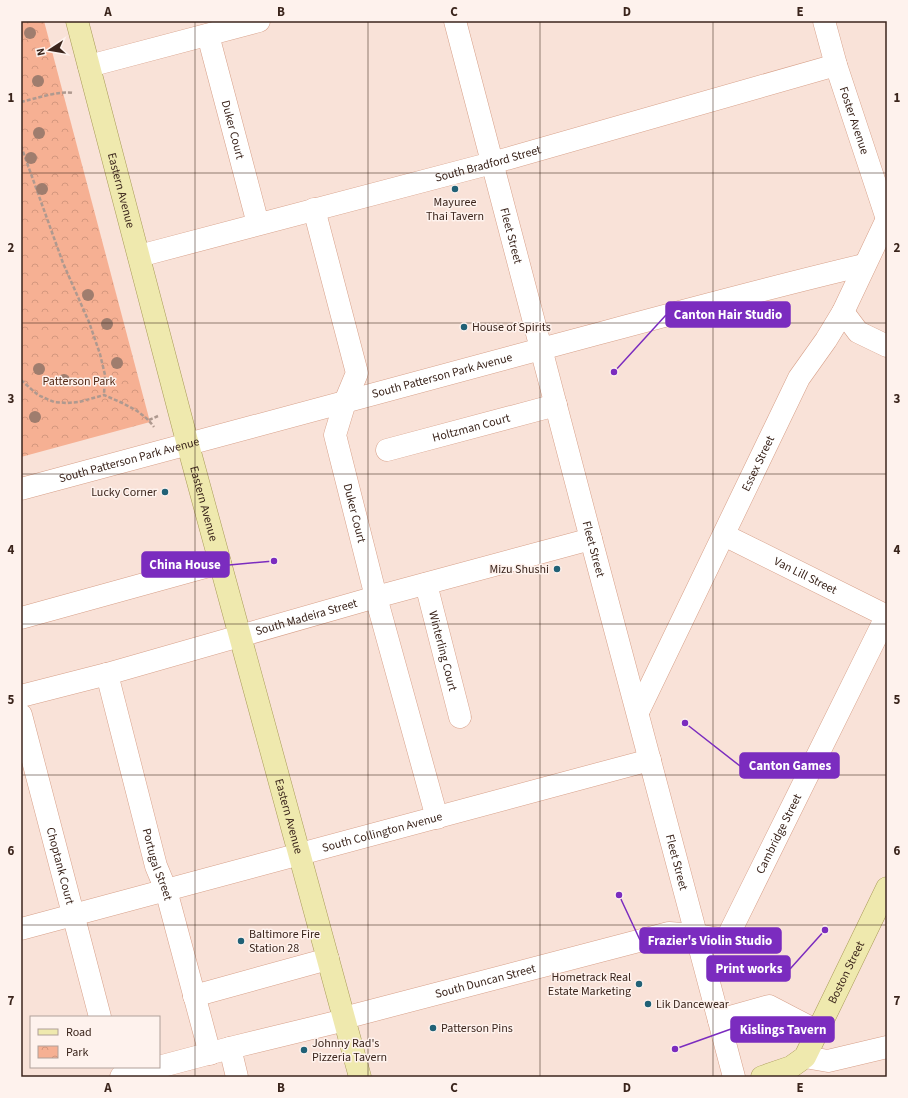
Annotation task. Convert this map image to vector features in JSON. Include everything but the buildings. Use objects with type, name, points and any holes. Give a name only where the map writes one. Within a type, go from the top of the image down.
[{"type":"main road","name":"Eastern Avenue","points":[[77,21],[188,444],[360,1077]]},
{"type":"main road","name":"Boston Street","points":[[803,1067],[817,1032],[887,888]]},
{"type":"main road","points":[[762,1077],[791,1067],[803,1067]]},
{"type":"street","points":[[89,66],[259,21]]},
{"type":"street","name":"Fleet Street","points":[[455,21],[734,1077]]},
{"type":"street","name":"Foster Avenue","points":[[824,21],[836,65],[887,219]]},
{"type":"street","name":"Duker Court","points":[[208,35],[258,224]]},
{"type":"street","name":"South Bradford Street","points":[[139,256],[492,163],[836,65]]},
{"type":"street","name":"Duker Court","points":[[314,209],[357,373],[335,435],[376,597],[437,818]]},
{"type":"street","name":"Essex Street","points":[[638,712],[799,378],[826,340],[843,312],[887,219]]},
{"type":"street","name":"South Patterson Park Avenue","points":[[21,489],[541,348],[804,279],[864,265]]},
{"type":"street","points":[[843,312],[858,332],[887,346]]},
{"type":"street","name":"Holtzman Court","points":[[387,450],[556,405]]},
{"type":"street","name":"Van Lill Street","points":[[724,536],[887,616]]},
{"type":"street","name":"South Madeira Street","points":[[21,696],[107,674],[376,597],[591,539]]},
{"type":"street","points":[[21,618],[220,563]]},
{"type":"street","name":"Winterling Court","points":[[426,584],[460,718]]},
{"type":"street","name":"Cambridge Street","points":[[697,935],[726,940],[887,616]]},
{"type":"street","name":"Portugal Street","points":[[107,674],[156,866],[166,890],[194,996],[220,1051],[237,1077]]},
{"type":"street","name":"Choptank Court","points":[[21,715],[100,1016]]},
{"type":"street","name":"South Collington Avenue","points":[[21,929],[650,760]]},
{"type":"street","name":"South Duncan Street","points":[[160,1067],[669,933],[697,935]]},
{"type":"street","points":[[194,996],[328,959]]},
{"type":"street","points":[[719,1020],[769,1006],[817,1032]]},
{"type":"street","points":[[803,1067],[887,1047]]},
{"type":"street","name":"South Duncan Street","points":[[121,1077],[155,1068]]},
{"type":"path","points":[[21,102],[59,93],[70,92]]},
{"type":"path","points":[[21,146],[63,263],[89,322],[100,354],[105,375],[104,395]]},
{"type":"path","points":[[21,380],[38,395],[54,402],[79,402],[104,395],[134,408],[149,420],[154,427]]},
{"type":"path","points":[[149,420],[160,416]]},
{"type":"green space","name":"Patterson Park","points":[[21,21],[44,21],[150,422],[21,457]]},
{"type":"place","name":"Mayuree Thai Tavern","points":[[455,189]]},
{"type":"place","name":"House of Spirits","points":[[464,327]]},
{"type":"place","name":"Canton Hair Studio","points":[[614,372]]},
{"type":"place","name":"Lucky Corner","points":[[165,492]]},
{"type":"place","name":"China House","points":[[274,561]]},
{"type":"place","name":"Mizu Shushi","points":[[557,569]]},
{"type":"place","name":"Canton Games","points":[[685,723]]},
{"type":"place","name":"Frazier's Violin Studio","points":[[619,895]]},
{"type":"place","name":"Print works","points":[[825,930]]},
{"type":"place","name":"Baltimore Fire Station 28","points":[[241,941]]},
{"type":"place","name":"Hometrack Real Estate Marketing","points":[[639,984]]},
{"type":"place","name":"Lik Dancewear","points":[[648,1004]]},
{"type":"place","name":"Patterson Pins","points":[[433,1028]]},
{"type":"place","name":"Kislings Tavern","points":[[675,1049]]},
{"type":"place","name":"Johnny Rad's Pizzeria Tavern","points":[[304,1050]]}]
